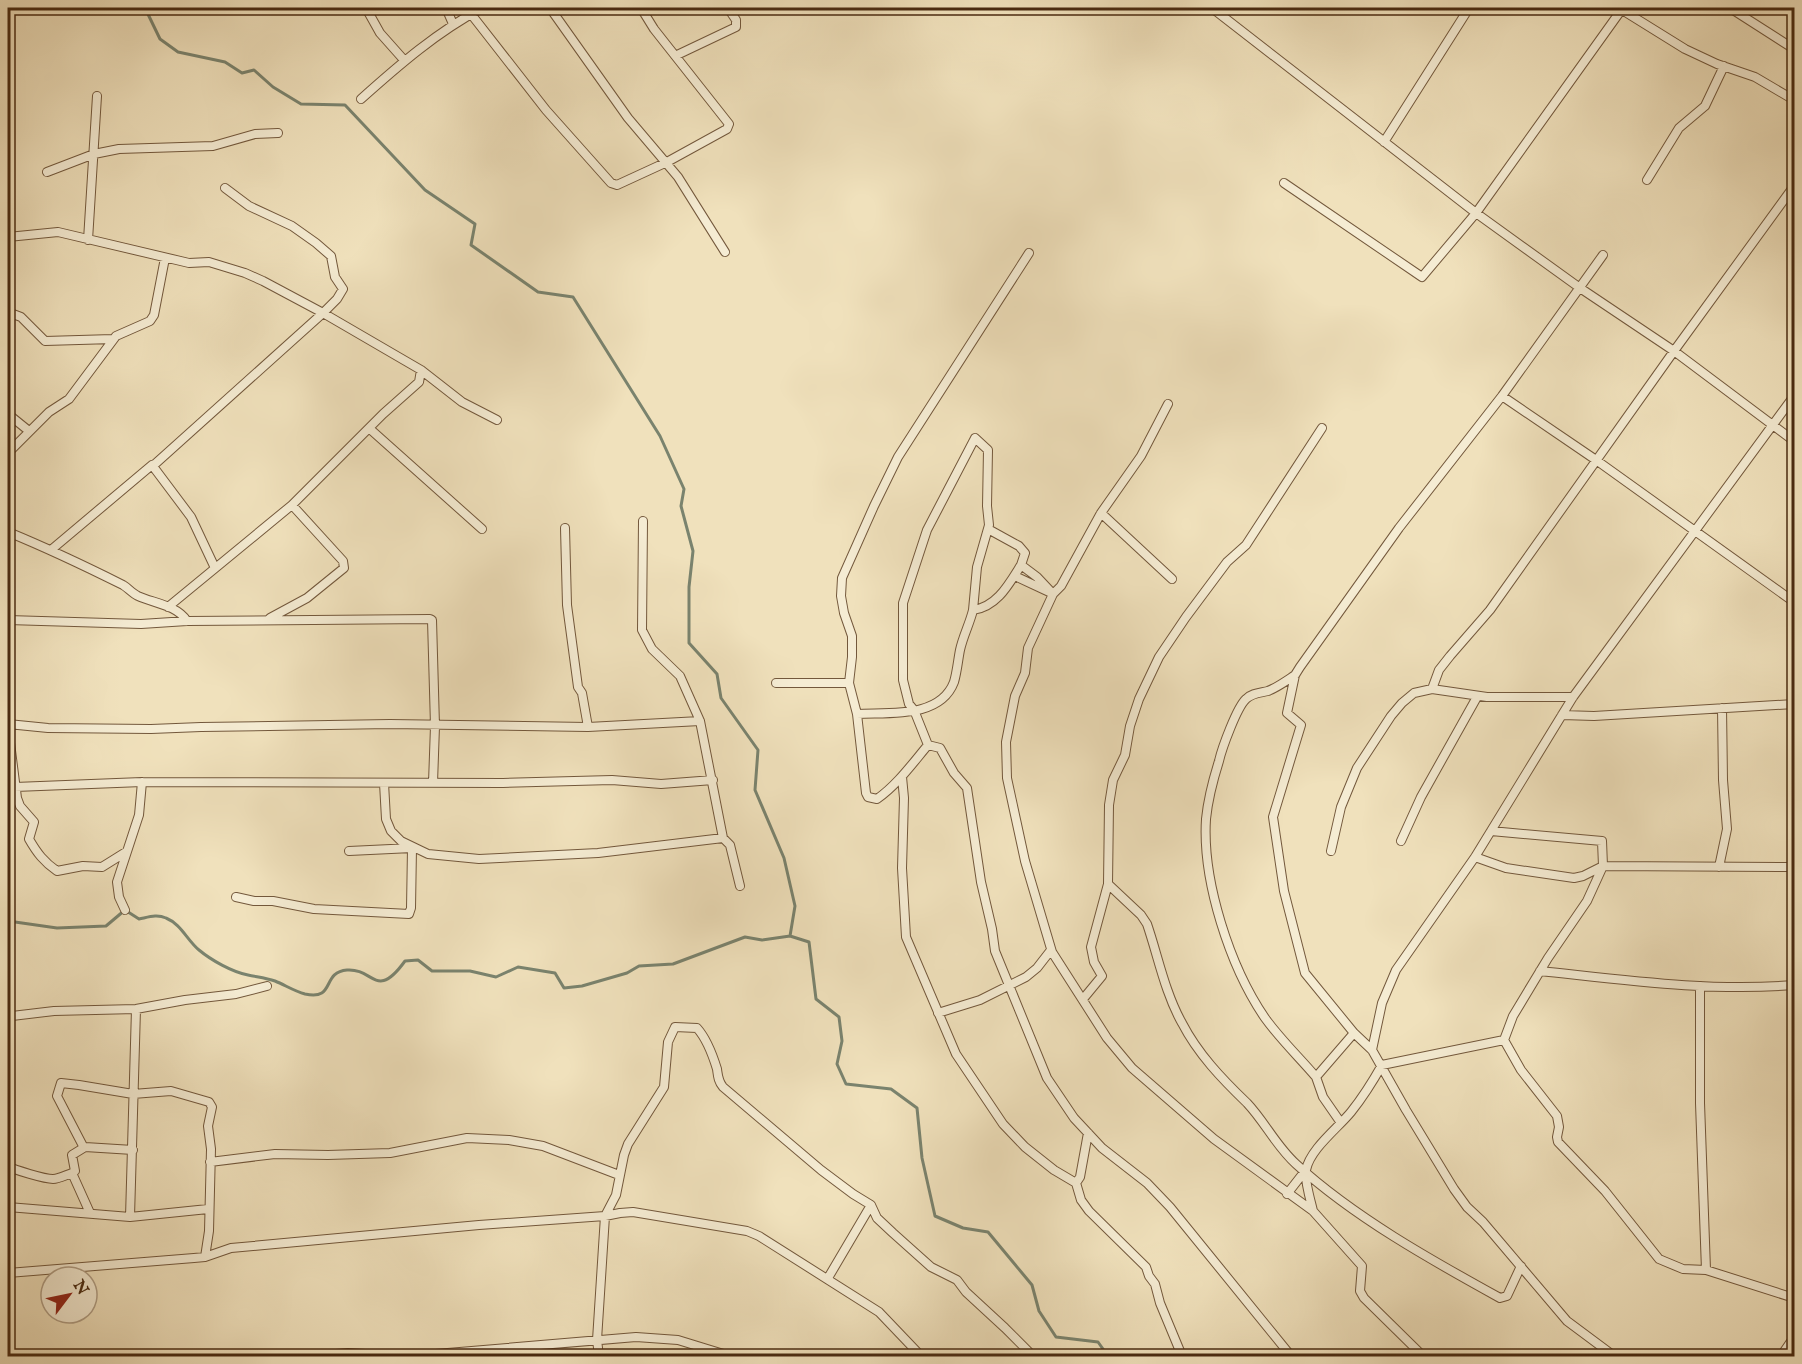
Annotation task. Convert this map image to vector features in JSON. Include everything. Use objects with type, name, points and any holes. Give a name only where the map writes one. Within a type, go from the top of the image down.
[{"type":"street","points":[[366,8],[380,33],[404,60]]},
{"type":"street","points":[[446,8],[453,24]]},
{"type":"street","points":[[361,99],[404,60],[453,24],[482,8]]},
{"type":"street","points":[[550,8],[628,118],[678,177],[725,252]]},
{"type":"street","points":[[471,14],[546,110],[611,183],[617,185],[667,162],[728,129],[729,124],[640,8]]},
{"type":"street","points":[[676,55],[734,28],[737,23],[730,10],[740,8]]},
{"type":"street","points":[[1212,8],[1476,213],[1580,288],[1674,351],[1794,441]]},
{"type":"street","points":[[1384,142],[1469,8]]},
{"type":"street","points":[[1284,183],[1422,277],[1476,213],[1620,8],[1684,49],[1755,77],[1794,100]]},
{"type":"street","points":[[1636,17],[1640,8]]},
{"type":"street","points":[[1731,8],[1794,50]]},
{"type":"street","points":[[1647,180],[1679,128],[1705,106],[1724,66]]},
{"type":"street","points":[[88,240],[97,96]]},
{"type":"street","points":[[47,172],[94,154],[119,149],[213,146],[255,134],[278,133]]},
{"type":"street","points":[[1432,689],[1439,670],[1449,656],[1490,610],[1794,186]]},
{"type":"street","points":[[51,550],[155,464],[337,299],[343,289],[335,278],[331,256],[301,232],[249,206],[225,188]]},
{"type":"street","points":[[8,237],[58,232],[189,263],[209,262],[245,273],[323,312],[421,370],[456,399],[497,420]]},
{"type":"street","points":[[928,745],[902,777],[877,799],[868,797],[857,714],[849,683],[852,636],[841,596],[842,578],[898,457],[1029,253]]},
{"type":"street","points":[[1341,1123],[1323,1097],[1316,1077],[1266,1018],[1228,945],[1216,904],[1206,849],[1206,819],[1210,790],[1223,747],[1244,702],[1253,694],[1278,686],[1295,675],[1399,528],[1502,396],[1603,255]]},
{"type":"street","points":[[8,453],[53,409],[69,399],[113,339],[153,318],[165,258]]},
{"type":"street","points":[[13,314],[21,317],[45,341],[113,339]]},
{"type":"street","points":[[168,607],[292,505],[383,414],[419,382],[421,370]]},
{"type":"street","points":[[1502,396],[1596,460],[1794,602]]},
{"type":"street","points":[[1372,1050],[1382,1003],[1396,970],[1475,857],[1573,697],[1794,396]]},
{"type":"street","points":[[1168,404],[1141,456],[1101,513],[1061,586],[1053,594],[1028,648],[1025,673],[1015,696],[1006,742],[1007,778],[1025,861],[1051,950],[1107,1038],[1132,1068],[1214,1139],[1313,1211],[1362,1266],[1360,1291],[1364,1298],[1423,1356]]},
{"type":"street","points":[[8,414],[29,431]]},
{"type":"street","points":[[1083,999],[1102,976],[1094,962],[1091,947],[1108,884],[1108,821],[1111,791],[1113,780],[1125,756],[1130,726],[1139,699],[1159,657],[1186,617],[1227,562],[1246,545],[1322,428]]},
{"type":"street","points":[[370,429],[482,529]]},
{"type":"street","points":[[857,714],[914,710],[927,708],[939,701],[953,684],[961,647],[972,618],[977,567],[989,525],[988,450],[975,438],[927,530],[903,603],[903,680],[909,705],[914,710],[928,745]]},
{"type":"street","points":[[152,465],[191,517],[215,568]]},
{"type":"street","points":[[267,620],[307,598],[344,568],[343,561],[292,505]]},
{"type":"street","points":[[1101,513],[1172,579]]},
{"type":"street","points":[[644,521],[642,630],[652,649],[680,676],[700,721],[723,838],[730,846],[740,886]]},
{"type":"street","points":[[565,528],[567,605],[578,687],[582,694],[588,727]]},
{"type":"street","points":[[973,609],[983,608],[995,602],[1022,565],[1025,553],[1019,546],[988,529]]},
{"type":"street","points":[[8,532],[51,550],[123,586],[137,596],[168,607],[182,614],[187,621]]},
{"type":"street","points":[[1022,565],[1053,594]]},
{"type":"street","points":[[1015,576],[1053,594]]},
{"type":"street","points":[[8,620],[141,624],[187,621],[430,619],[432,620],[435,726],[432,783]]},
{"type":"street","points":[[1295,675],[1287,713],[1301,725],[1273,817],[1284,891],[1305,973],[1353,1033],[1372,1050],[1454,1189],[1567,1321],[1614,1356]]},
{"type":"street","points":[[776,683],[849,683]]},
{"type":"street","points":[[1331,851],[1341,807],[1357,768],[1401,704],[1414,693],[1432,689],[1477,697],[1573,697]]},
{"type":"street","points":[[1401,841],[1421,797],[1477,697]]},
{"type":"street","points":[[1562,715],[1594,716],[1794,704]]},
{"type":"street","points":[[1719,867],[1727,829],[1723,780],[1722,708]]},
{"type":"street","points":[[126,852],[102,867],[82,866],[57,871],[38,855],[29,839],[34,824],[18,802],[8,725],[48,728],[151,729],[390,724],[588,727],[700,721]]},
{"type":"street","points":[[928,745],[940,748],[954,773],[967,788],[981,882],[995,951],[1047,1078],[1074,1118],[1102,1148],[1146,1183],[1170,1207],[1291,1356]]},
{"type":"street","points":[[902,777],[904,798],[902,868],[906,937],[956,1054],[1003,1124],[1025,1147],[1054,1170],[1076,1183],[1081,1200],[1089,1210],[1146,1267],[1155,1284],[1160,1303],[1182,1356]]},
{"type":"street","points":[[15,787],[142,782],[432,783],[612,780],[661,784],[713,780]]},
{"type":"street","points":[[125,910],[117,890],[117,882],[139,815],[142,782]]},
{"type":"street","points":[[384,783],[386,819],[395,836],[412,848],[428,854],[479,859],[598,853],[723,838]]},
{"type":"street","points":[[1491,831],[1602,841],[1603,866],[1587,901],[1540,970],[1513,1016],[1503,1040]]},
{"type":"street","points":[[349,851],[412,848]]},
{"type":"street","points":[[236,897],[314,909],[409,914],[412,848]]},
{"type":"street","points":[[1475,857],[1506,868],[1574,878],[1603,866],[1794,867]]},
{"type":"street","points":[[1108,884],[1141,915],[1147,924],[1180,1021],[1188,1034],[1212,1067],[1249,1105],[1279,1146],[1305,1171],[1362,1215],[1437,1264],[1500,1298],[1507,1296],[1521,1266]]},
{"type":"street","points":[[938,1013],[980,1000],[1008,986],[1033,972],[1051,950]]},
{"type":"street","points":[[1540,970],[1664,985],[1772,987],[1794,985]]},
{"type":"street","points":[[8,1019],[54,1011],[136,1009],[236,994],[267,986]]},
{"type":"street","points":[[1700,986],[1700,1103],[1706,1270]]},
{"type":"street","points":[[130,1217],[136,1009]]},
{"type":"street","points":[[600,1356],[597,1340],[605,1216],[616,1195],[628,1144],[664,1087],[668,1042],[672,1029],[681,1027],[697,1028],[702,1034],[716,1066],[720,1084],[828,1176],[871,1205],[878,1218],[893,1233],[931,1267],[957,1280],[966,1292],[1033,1356]]},
{"type":"street","points":[[1316,1077],[1353,1033]]},
{"type":"street","points":[[1287,1194],[1305,1171],[1314,1153],[1368,1089],[1382,1065],[1503,1040]]},
{"type":"street","points":[[1503,1040],[1521,1070],[1557,1116],[1559,1127],[1557,1137],[1562,1148],[1605,1191],[1654,1253],[1670,1265],[1683,1269],[1706,1270],[1794,1298]]},
{"type":"street","points":[[85,1147],[57,1096],[61,1083],[133,1094],[171,1091],[209,1102],[212,1107],[208,1126],[212,1149],[208,1209],[209,1231],[205,1257]]},
{"type":"street","points":[[1076,1183],[1080,1177],[1088,1133]]},
{"type":"street","points":[[210,1162],[275,1154],[390,1153],[467,1138],[509,1140],[543,1146],[619,1175]]},
{"type":"street","points":[[8,1166],[22,1173],[34,1173],[54,1179],[75,1172],[72,1155],[85,1147],[133,1150]]},
{"type":"street","points":[[1305,1171],[1313,1211]]},
{"type":"street","points":[[72,1173],[90,1213]]},
{"type":"street","points":[[828,1278],[871,1205]]},
{"type":"street","points":[[8,1207],[130,1217],[208,1209]]},
{"type":"street","points":[[8,1273],[205,1257],[231,1248],[633,1212],[747,1231],[828,1278],[879,1312],[921,1356]]},
{"type":"street","points":[[412,1356],[644,1337],[678,1340],[730,1356]]},
{"type":"street","points":[[1781,1356],[1794,1337]]},
{"type":"street","points":[[312,1356],[348,1353],[400,1356]]},
{"type":"waterway","points":[[145,8],[160,39],[178,52],[225,62],[242,73],[254,70],[273,87],[301,104],[345,105],[425,190],[475,224],[471,245],[538,292],[573,297],[660,436],[684,489],[681,506],[693,551],[689,587],[689,643],[717,674],[721,698],[758,750],[755,790],[784,858],[795,906],[790,936],[809,942],[816,999],[839,1017],[842,1041],[837,1064],[846,1084],[891,1089],[917,1108],[922,1158],[935,1216],[963,1228],[988,1232],[1032,1285],[1039,1311],[1056,1337],[1098,1342],[1108,1356]]},
{"type":"waterway","points":[[8,921],[57,928],[106,926],[125,910],[139,919],[153,916],[163,917],[176,924],[199,950],[222,965],[235,971],[275,981],[301,993],[315,995],[325,990],[339,972],[356,971],[381,981],[388,979],[405,961],[418,960],[432,971],[470,971],[496,977],[518,967],[555,973],[564,988],[582,986],[627,973],[639,966],[673,964],[745,937],[762,940],[790,936]]}]
